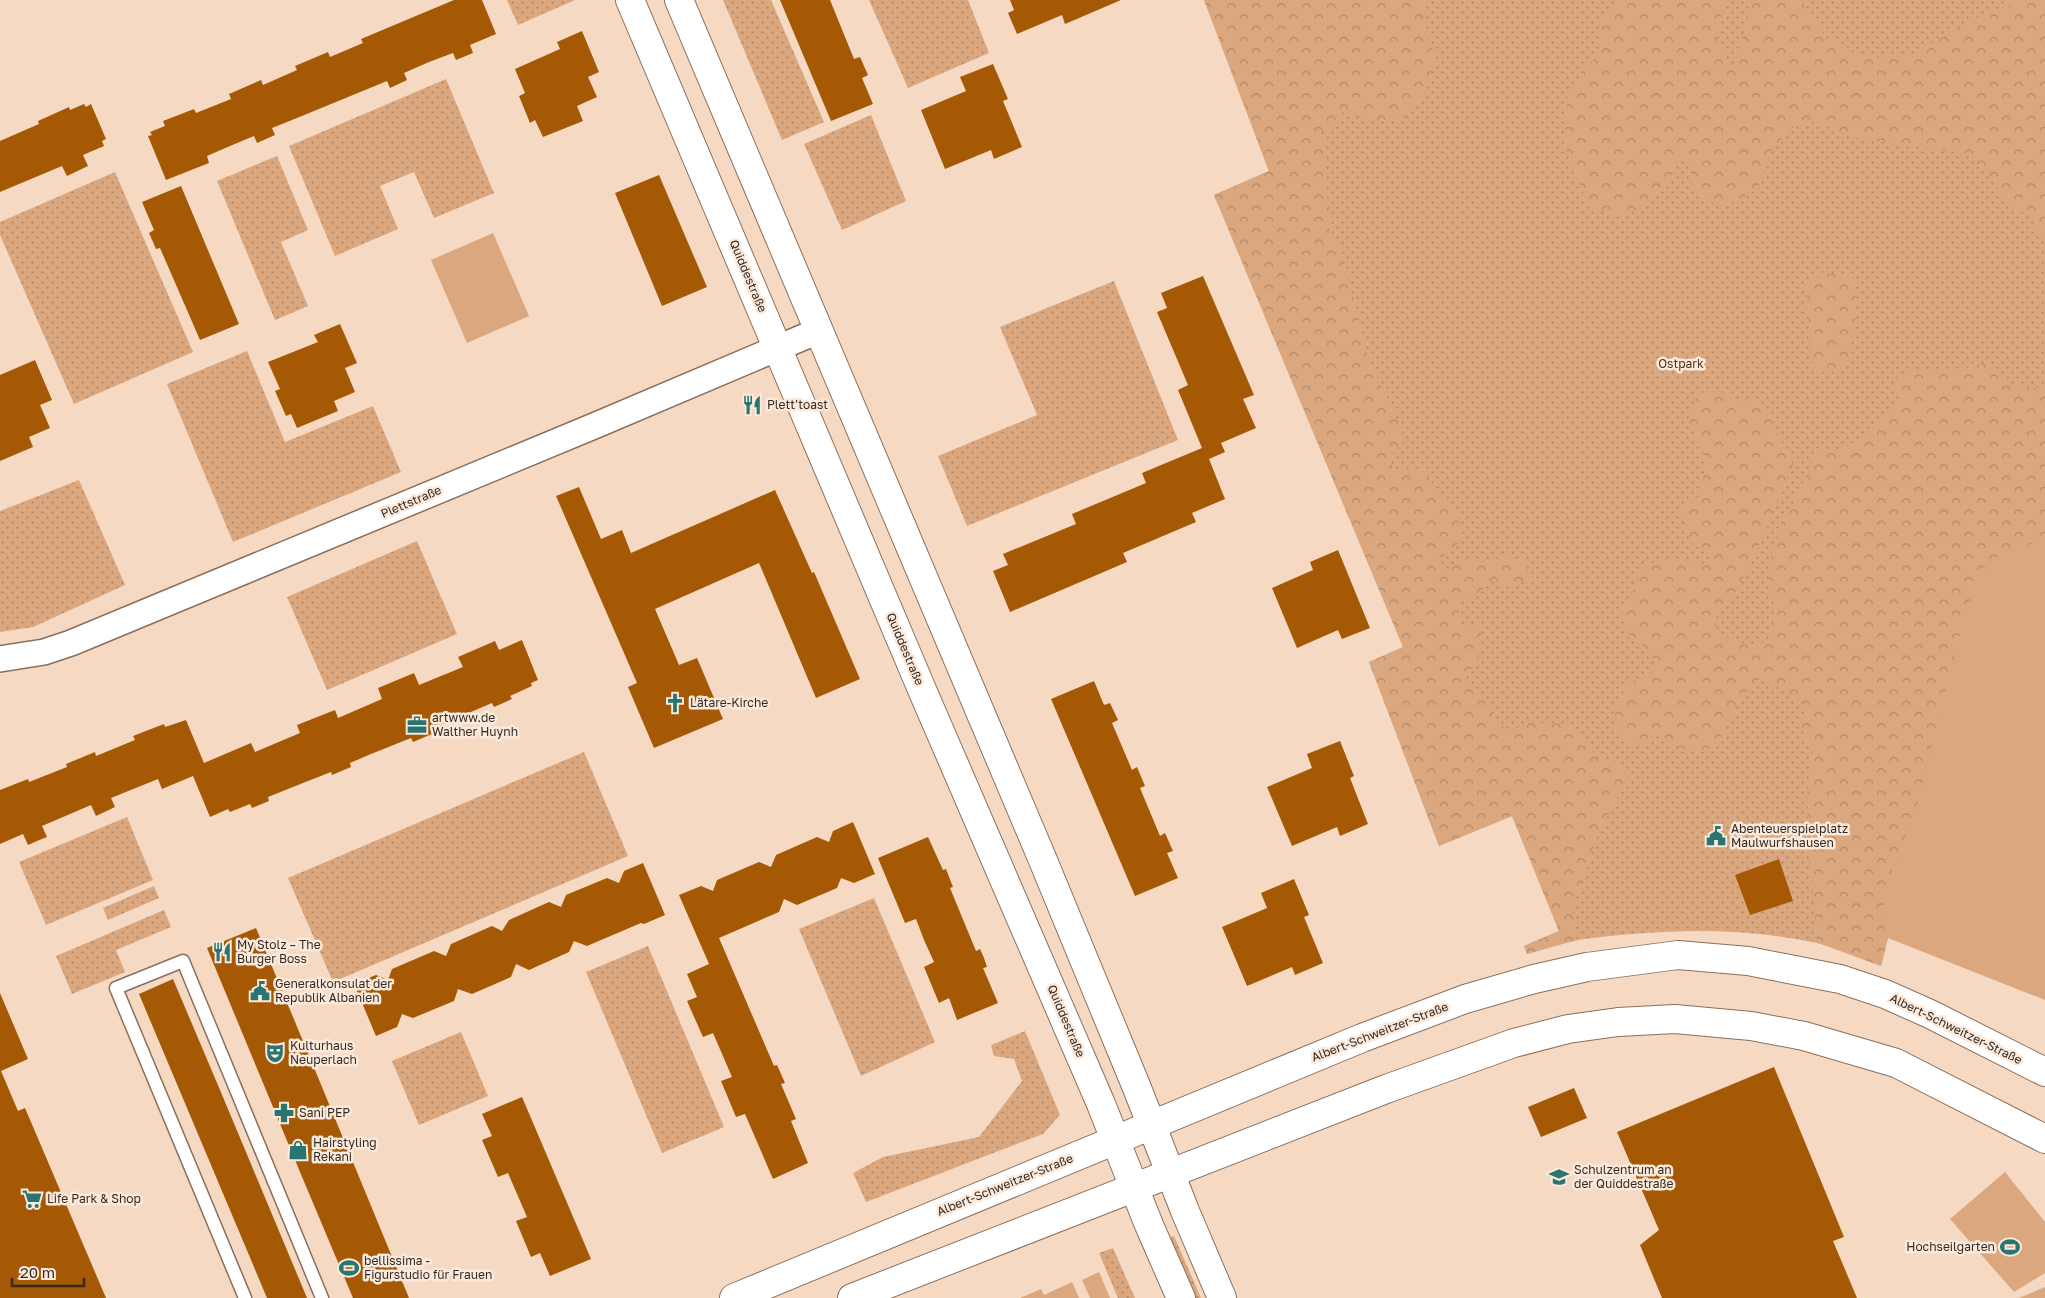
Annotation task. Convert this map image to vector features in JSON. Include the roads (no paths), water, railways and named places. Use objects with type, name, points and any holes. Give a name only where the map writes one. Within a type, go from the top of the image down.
[{"type":"main road","name":"Quiddestraße","points":[[630,0],[1116,1140],[1180,1298]]},
{"type":"main road","points":[[679,0],[1046,867],[1222,1298]]},
{"type":"main road","name":"Albert-Schweitzer-Straße","points":[[734,1298],[1362,1038],[1465,999],[1587,966],[1678,955],[1748,961],[1840,979],[1885,994],[1930,1014],[2045,1072]]},
{"type":"main road","points":[[852,1298],[1386,1089],[1514,1043],[1568,1029],[1618,1022],[1674,1019],[1751,1026],[1804,1036],[1896,1063],[2045,1139]]},
{"type":"street","name":"Plettstraße","points":[[0,659],[44,652],[71,643],[559,441],[818,330]]},
{"type":"lane","points":[[245,1298],[116,988],[183,961],[322,1298]]},
{"type":"place","name":"Plett'toast","points":[[752,405]]},
{"type":"place","name":"Lätare-Kirche","points":[[675,703]]},
{"type":"place","name":"artwww.de Walther Huynh","points":[[417,725]]},
{"type":"place","name":"Abenteuerspielplatz Maulwurfshausen","points":[[1716,836]]},
{"type":"place","name":"My Stolz – The Burger Boss","points":[[222,952]]},
{"type":"place","name":"Generalkonsulat der Republik Albanien","points":[[260,991]]},
{"type":"place","name":"Kulturhaus Neuperlach","points":[[275,1053]]},
{"type":"place","name":"Sani PEP","points":[[284,1113]]},
{"type":"place","name":"Hairstyling Rekani","points":[[298,1150]]},
{"type":"place","name":"Schulzentrum an der Quiddestraße","points":[[1559,1177]]},
{"type":"place","name":"Life Park & Shop","points":[[32,1199]]},
{"type":"place","name":"Hochseilgarten","points":[[2010,1247]]},
{"type":"place","name":"bellissima - Figurstudio für Frauen","points":[[349,1268]]},
{"type":"park label","name":"Ostpark","points":[[1681,364]]}]
